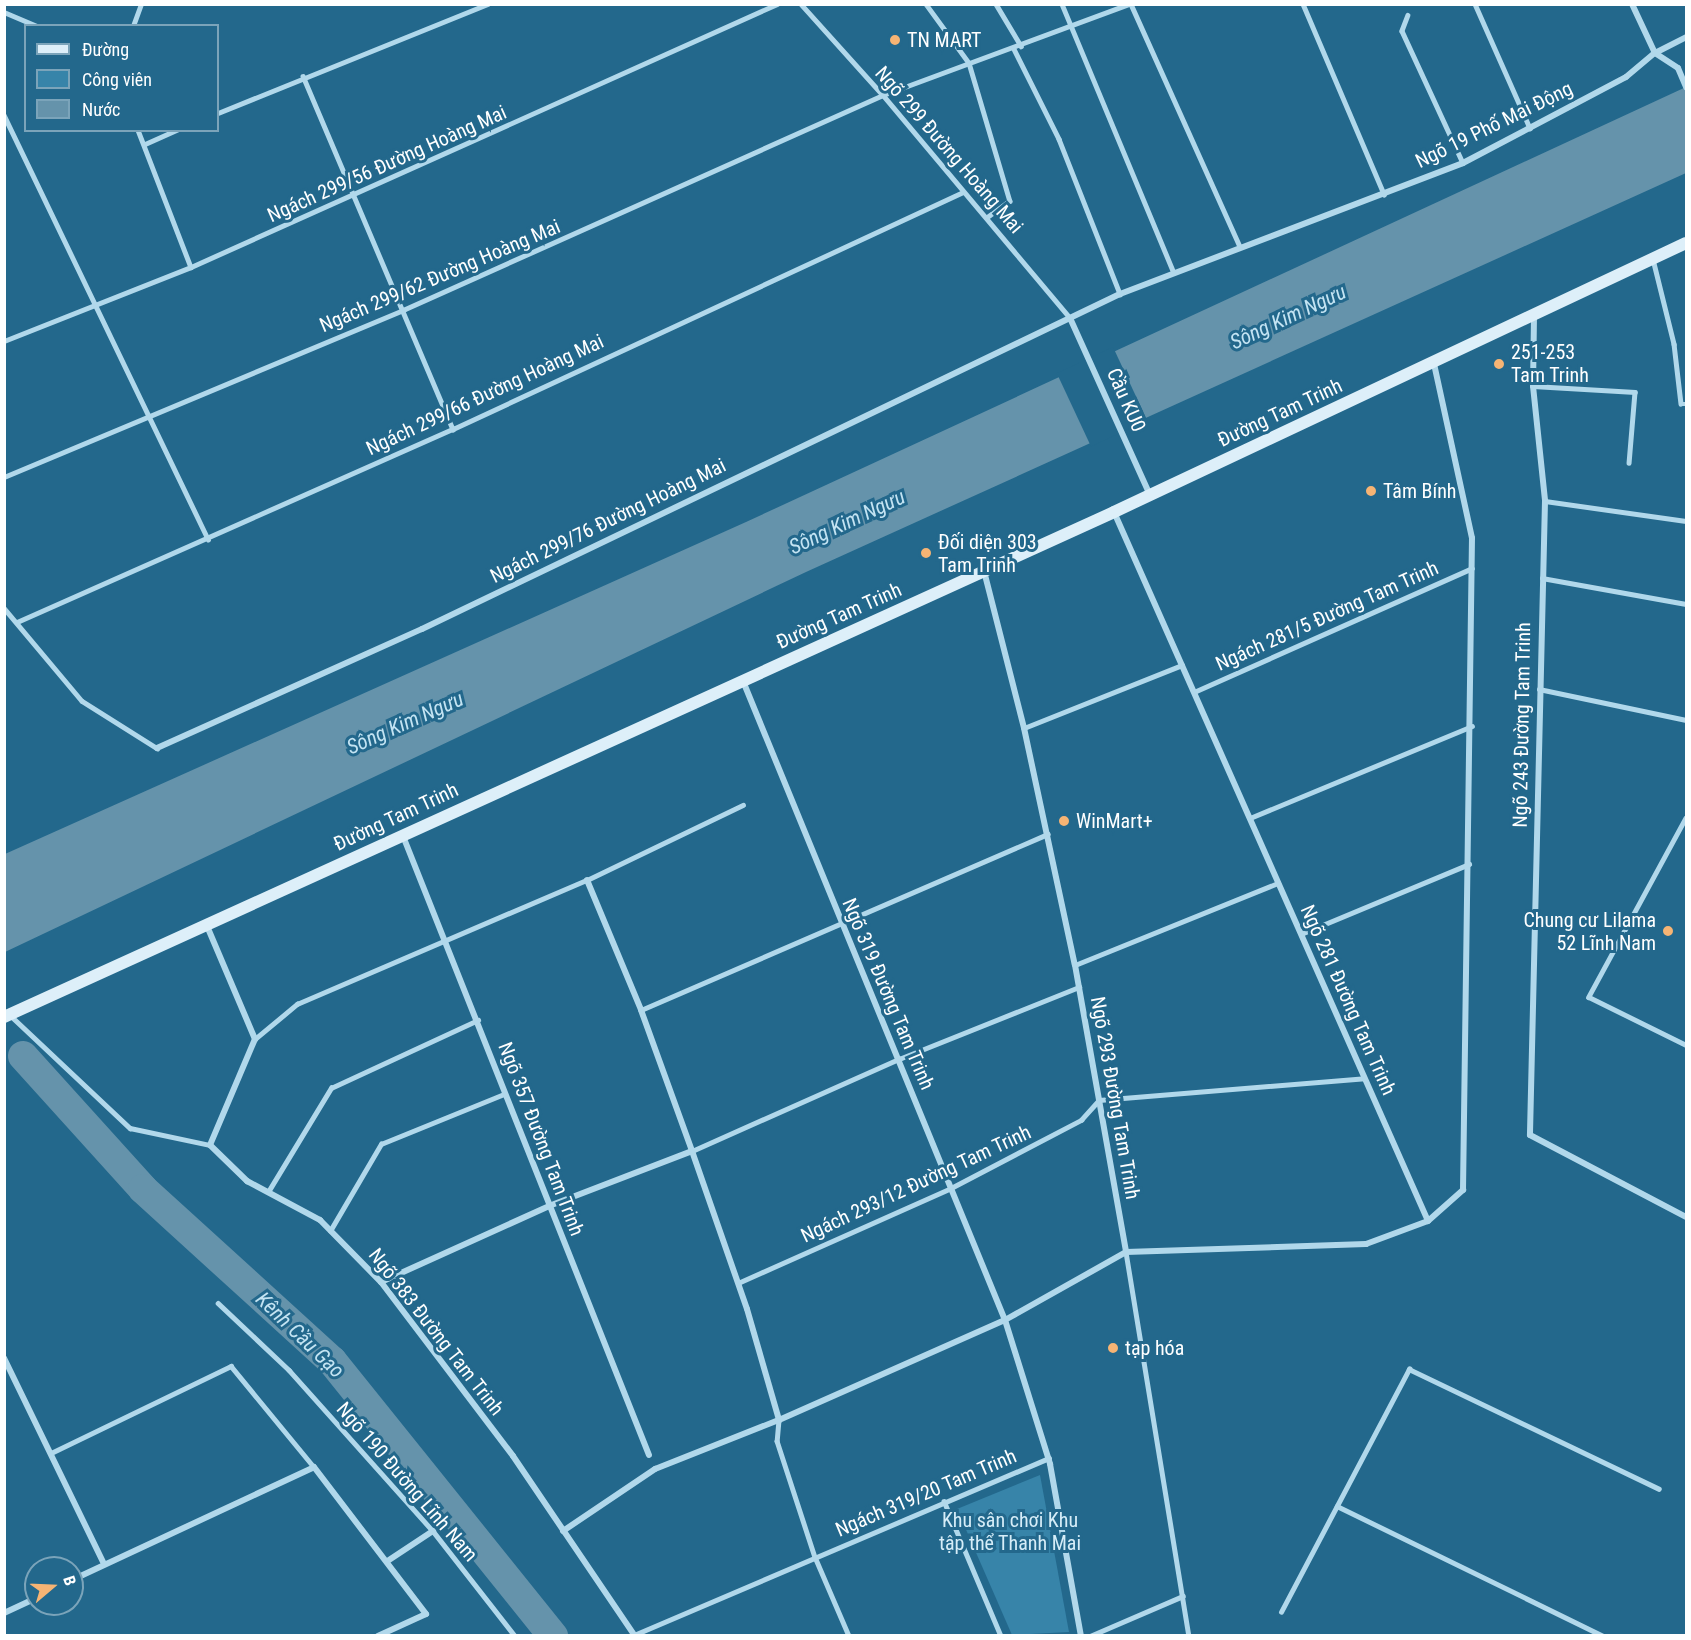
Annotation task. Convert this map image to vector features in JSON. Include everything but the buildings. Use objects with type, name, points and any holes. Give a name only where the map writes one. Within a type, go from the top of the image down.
[{"type":"main road","name":"Đường Tam Trinh","points":[[7,1016],[1114,512],[1686,243]]},
{"type":"street","points":[[1632,4],[1655,53],[1678,68],[1685,84]]},
{"type":"street","name":"Ngõ 19 Phố Mai Động","points":[[1173,273],[1463,163],[1626,77],[1655,53],[1686,36]]},
{"type":"street","name":"Ngách 299/76 Đường Hoàng Mai","points":[[158,748],[422,629],[1120,294],[1173,273]]},
{"type":"street","name":"Ngõ 243 Đường Tam Trinh","points":[[1534,316],[1533,386],[1545,501],[1530,1135],[1686,1217]]},
{"type":"street","name":"Cầu KU0","points":[[1070,318],[1150,495]]},
{"type":"street","points":[[563,1531],[655,1469],[779,1420],[1005,1320],[1126,1252],[1366,1244],[1428,1221],[1463,1190],[1472,726],[1472,538],[1434,363]]},
{"type":"street","name":"Ngõ 281 Đường Tam Trinh","points":[[1114,512],[1428,1221]]},
{"type":"street","name":"Ngõ 293 Đường Tam Trinh","points":[[984,571],[1024,729],[1079,987],[1126,1252]]},
{"type":"street","name":"Ngõ 319 Đường Tam Trinh","points":[[743,681],[840,924],[899,1059],[1005,1320],[1049,1458],[1081,1635]]},
{"type":"street","name":"Ngõ 357 Đường Tam Trinh","points":[[403,835],[447,939],[504,1094],[649,1455]]},
{"type":"street","points":[[587,880],[641,1010],[692,1151],[738,1283],[779,1420]]},
{"type":"street","points":[[207,926],[255,1039],[210,1145]]},
{"type":"street","name":"Ngõ 383 Đường Tam Trinh","points":[[210,1145],[247,1181],[320,1220],[381,1282],[513,1456],[635,1635]]},
{"type":"street","points":[[381,1282],[549,1206],[692,1151]]},
{"type":"street","points":[[4,1358],[104,1564]]},
{"type":"street","points":[[84,1574],[314,1467],[388,1560],[426,1614],[378,1635]]},
{"type":"street","points":[[388,1560],[432,1531]]},
{"type":"street","points":[[4,1613],[24,1604]]},
{"type":"lane","points":[[134,24],[141,4]]},
{"type":"lane","points":[[219,113],[303,76],[488,4]]},
{"type":"lane","name":"Ngách 299/56 Đường Hoàng Mai","points":[[4,341],[191,267],[777,4]]},
{"type":"lane","name":"Ngõ 299 Đường Hoàng Mai","points":[[801,4],[883,95],[963,192],[988,217],[1070,318]]},
{"type":"lane","points":[[926,4],[969,63],[1010,201],[988,217]]},
{"type":"lane","points":[[996,4],[1021,46]]},
{"type":"lane","points":[[1062,4],[1074,27],[1173,273]]},
{"type":"lane","points":[[1130,4],[1240,247]]},
{"type":"lane","name":"Ngách 299/62 Đường Hoàng Mai","points":[[4,477],[403,310],[883,95],[1074,27],[1130,4]]},
{"type":"lane","points":[[1303,4],[1384,194]]},
{"type":"lane","points":[[1475,4],[1531,129]]},
{"type":"lane","points":[[4,12],[32,24]]},
{"type":"lane","points":[[1408,15],[1402,31],[1463,163]]},
{"type":"lane","points":[[1014,49],[1059,139],[1120,294]]},
{"type":"lane","points":[[303,76],[453,429]]},
{"type":"lane","points":[[4,115],[97,303],[208,539]]},
{"type":"lane","points":[[139,132],[191,267]]},
{"type":"lane","points":[[145,144],[172,132]]},
{"type":"lane","name":"Ngách 299/66 Đường Hoàng Mai","points":[[17,622],[453,429],[963,192]]},
{"type":"lane","points":[[1653,259],[1674,344],[1681,404],[1686,404]]},
{"type":"lane","points":[[1533,386],[1635,392],[1629,463]]},
{"type":"lane","points":[[1545,501],[1686,521]]},
{"type":"lane","name":"Ngách 281/5 Đường Tam Trinh","points":[[1194,692],[1472,568]]},
{"type":"lane","points":[[1542,578],[1686,604]]},
{"type":"lane","points":[[4,608],[82,701],[158,748]]},
{"type":"lane","points":[[1024,729],[1182,665]]},
{"type":"lane","points":[[1539,689],[1686,720]]},
{"type":"lane","points":[[1250,818],[1472,726]]},
{"type":"lane","points":[[255,1039],[297,1004],[587,880],[743,805]]},
{"type":"lane","points":[[1686,818],[1589,997],[1686,1045]]},
{"type":"lane","points":[[641,1010],[1047,834]]},
{"type":"lane","points":[[1301,934],[1469,864]]},
{"type":"lane","points":[[1074,966],[1278,883]]},
{"type":"lane","points":[[692,1151],[899,1059],[1079,987]]},
{"type":"lane","points":[[7,1016],[129,1128],[210,1145]]},
{"type":"lane","points":[[268,1192],[331,1088],[478,1020]]},
{"type":"lane","points":[[1099,1100],[1364,1078]]},
{"type":"lane","points":[[330,1231],[381,1144],[504,1094]]},
{"type":"lane","name":"Ngách 293/12 Đường Tam Trinh","points":[[738,1283],[951,1188],[1081,1120],[1099,1100]]},
{"type":"lane","name":"Ngõ 293 Đường Tam Trinh","points":[[1126,1252],[1189,1635]]},
{"type":"lane","name":"Ngõ 190 Đường Lĩnh Nam","points":[[218,1303],[289,1370],[432,1531],[515,1635]]},
{"type":"lane","points":[[51,1453],[231,1366],[314,1467]]},
{"type":"lane","points":[[1281,1612],[1409,1369],[1659,1488]]},
{"type":"lane","points":[[779,1420],[777,1441],[815,1557],[849,1635]]},
{"type":"lane","name":"Ngách 319/20 Tam Trinh","points":[[635,1635],[1049,1458]]},
{"type":"lane","points":[[944,1501],[1001,1635]]},
{"type":"lane","points":[[1336,1506],[1604,1635]]},
{"type":"lane","points":[[1090,1635],[1184,1596]]},
{"type":"green space","name":"Khu sân chơi Khu tập thể Thanh Mai","points":[[1040,1475],[1069,1632],[1012,1635],[957,1509]]},
{"type":"water","name":"Sông Kim Ngưu","points":[[1686,87],[1686,173],[806,572],[5,952],[5,854],[746,522]]},
{"type":"pier","points":[[1113,347],[1147,420],[1091,447],[1057,373]]},
{"type":"waterway","name":"Kênh Cầu Gạo","points":[[23,1056],[143,1189],[332,1361],[553,1636]]},
{"type":"place","name":"TN MART","points":[[895,40]]},
{"type":"place","name":"251-253 Tam Trinh","points":[[1499,364]]},
{"type":"place","name":"Tâm Bính","points":[[1371,491]]},
{"type":"place","name":"Đối diện 303 Tam Trinh","points":[[926,553]]},
{"type":"place","name":"WinMart+","points":[[1064,821]]},
{"type":"place","name":"Chung cư Lilama 52 Lĩnh Nam","points":[[1668,931]]},
{"type":"place","name":"tạp hóa","points":[[1113,1348]]}]
